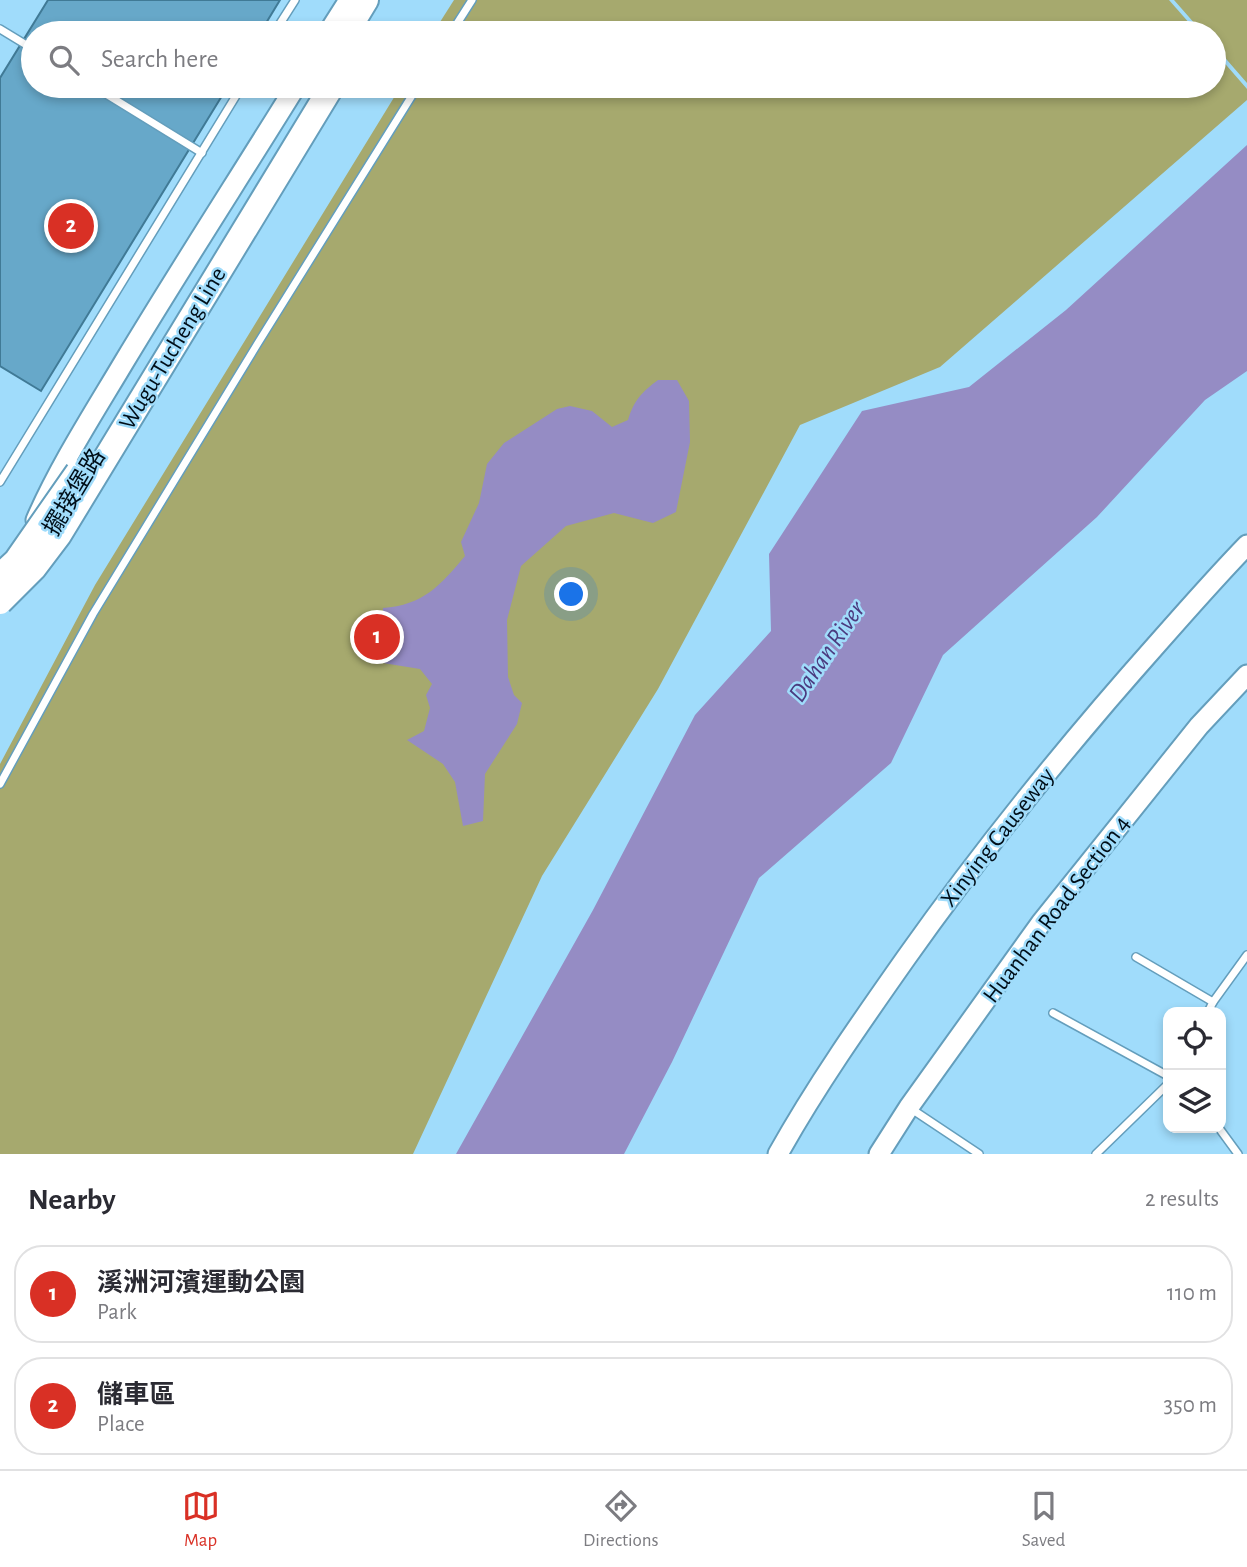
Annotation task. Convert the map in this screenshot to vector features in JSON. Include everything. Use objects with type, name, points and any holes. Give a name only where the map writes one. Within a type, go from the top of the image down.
[{"type":"highway","points":[[353,21],[366,0]]},
{"type":"highway","points":[[372,21],[385,0]]},
{"type":"highway","name":"Wugu-Tucheng Line","points":[[0,576],[16,561],[69,487],[306,98]]},
{"type":"highway","name":"Wugu-Tucheng Line","points":[[0,601],[34,568],[59,535],[325,98]]},
{"type":"street","points":[[336,21],[349,0]]},
{"type":"street","points":[[362,21],[375,0]]},
{"type":"street","name":"擺接堡路","points":[[0,601],[47,494],[75,443],[288,98]]},
{"type":"street","name":"擺接堡路","points":[[0,611],[57,522],[314,98]]},
{"type":"street","name":"Xinying Causeway","points":[[778,1154],[853,1034],[950,895],[1024,799],[1112,694],[1247,545]]},
{"type":"street","name":"Huanhan Road Section 4","points":[[879,1154],[909,1107],[1041,923],[1199,726],[1247,675]]},
{"type":"lane","points":[[282,21],[295,0]]},
{"type":"lane","points":[[459,21],[472,0]]},
{"type":"lane","points":[[0,29],[21,42]]},
{"type":"lane","points":[[113,98],[202,153]]},
{"type":"lane","points":[[0,482],[235,98]]},
{"type":"lane","points":[[0,784],[100,603],[411,98]]},
{"type":"lane","points":[[1210,1007],[1247,955]]},
{"type":"lane","points":[[1136,957],[1213,1002]]},
{"type":"lane","points":[[1054,1013],[1163,1073]]},
{"type":"lane","points":[[1096,1154],[1163,1089]]},
{"type":"lane","points":[[909,1107],[979,1154]]},
{"type":"lane","points":[[1223,1133],[1238,1154]]},
{"type":"green space","points":[[454,0],[1169,0],[1187,21],[441,21]]},
{"type":"green space","points":[[1174,0],[1247,0],[1247,83],[1226,59],[1226,21],[1192,21]]},
{"type":"green space","points":[[1226,65],[1247,89],[1247,100],[940,367],[800,425],[658,689],[542,876],[413,1154],[0,1154],[0,764],[95,585],[394,98],[1226,98]]},
{"type":"water","name":"Dahan River","points":[[1247,145],[1247,371],[1205,400],[1097,517],[943,655],[891,763],[759,878],[672,1062],[624,1154],[456,1154],[593,910],[695,715],[771,631],[769,554],[862,411],[969,387],[1066,310]]},
{"type":"water","points":[[658,380],[677,380],[689,401],[690,442],[676,512],[653,523],[614,513],[566,526],[521,566],[507,620],[508,677],[514,695],[522,703],[517,724],[485,774],[483,821],[463,826],[455,782],[443,764],[407,740],[424,731],[430,708],[426,695],[432,684],[420,669],[383,663],[383,608],[409,603],[430,592],[465,556],[461,542],[479,503],[487,464],[504,443],[557,409],[570,406],[592,411],[612,427],[628,420],[639,397]]},
{"type":"building","points":[[48,0],[280,0],[267,21],[35,21]]},
{"type":"building","points":[[21,44],[21,98],[221,98],[41,391],[0,366],[0,78]]},
{"type":"place","name":"儲車區","points":[[71,226]]},
{"type":"place","name":"溪洲河濱運動公園","points":[[377,637]]}]
